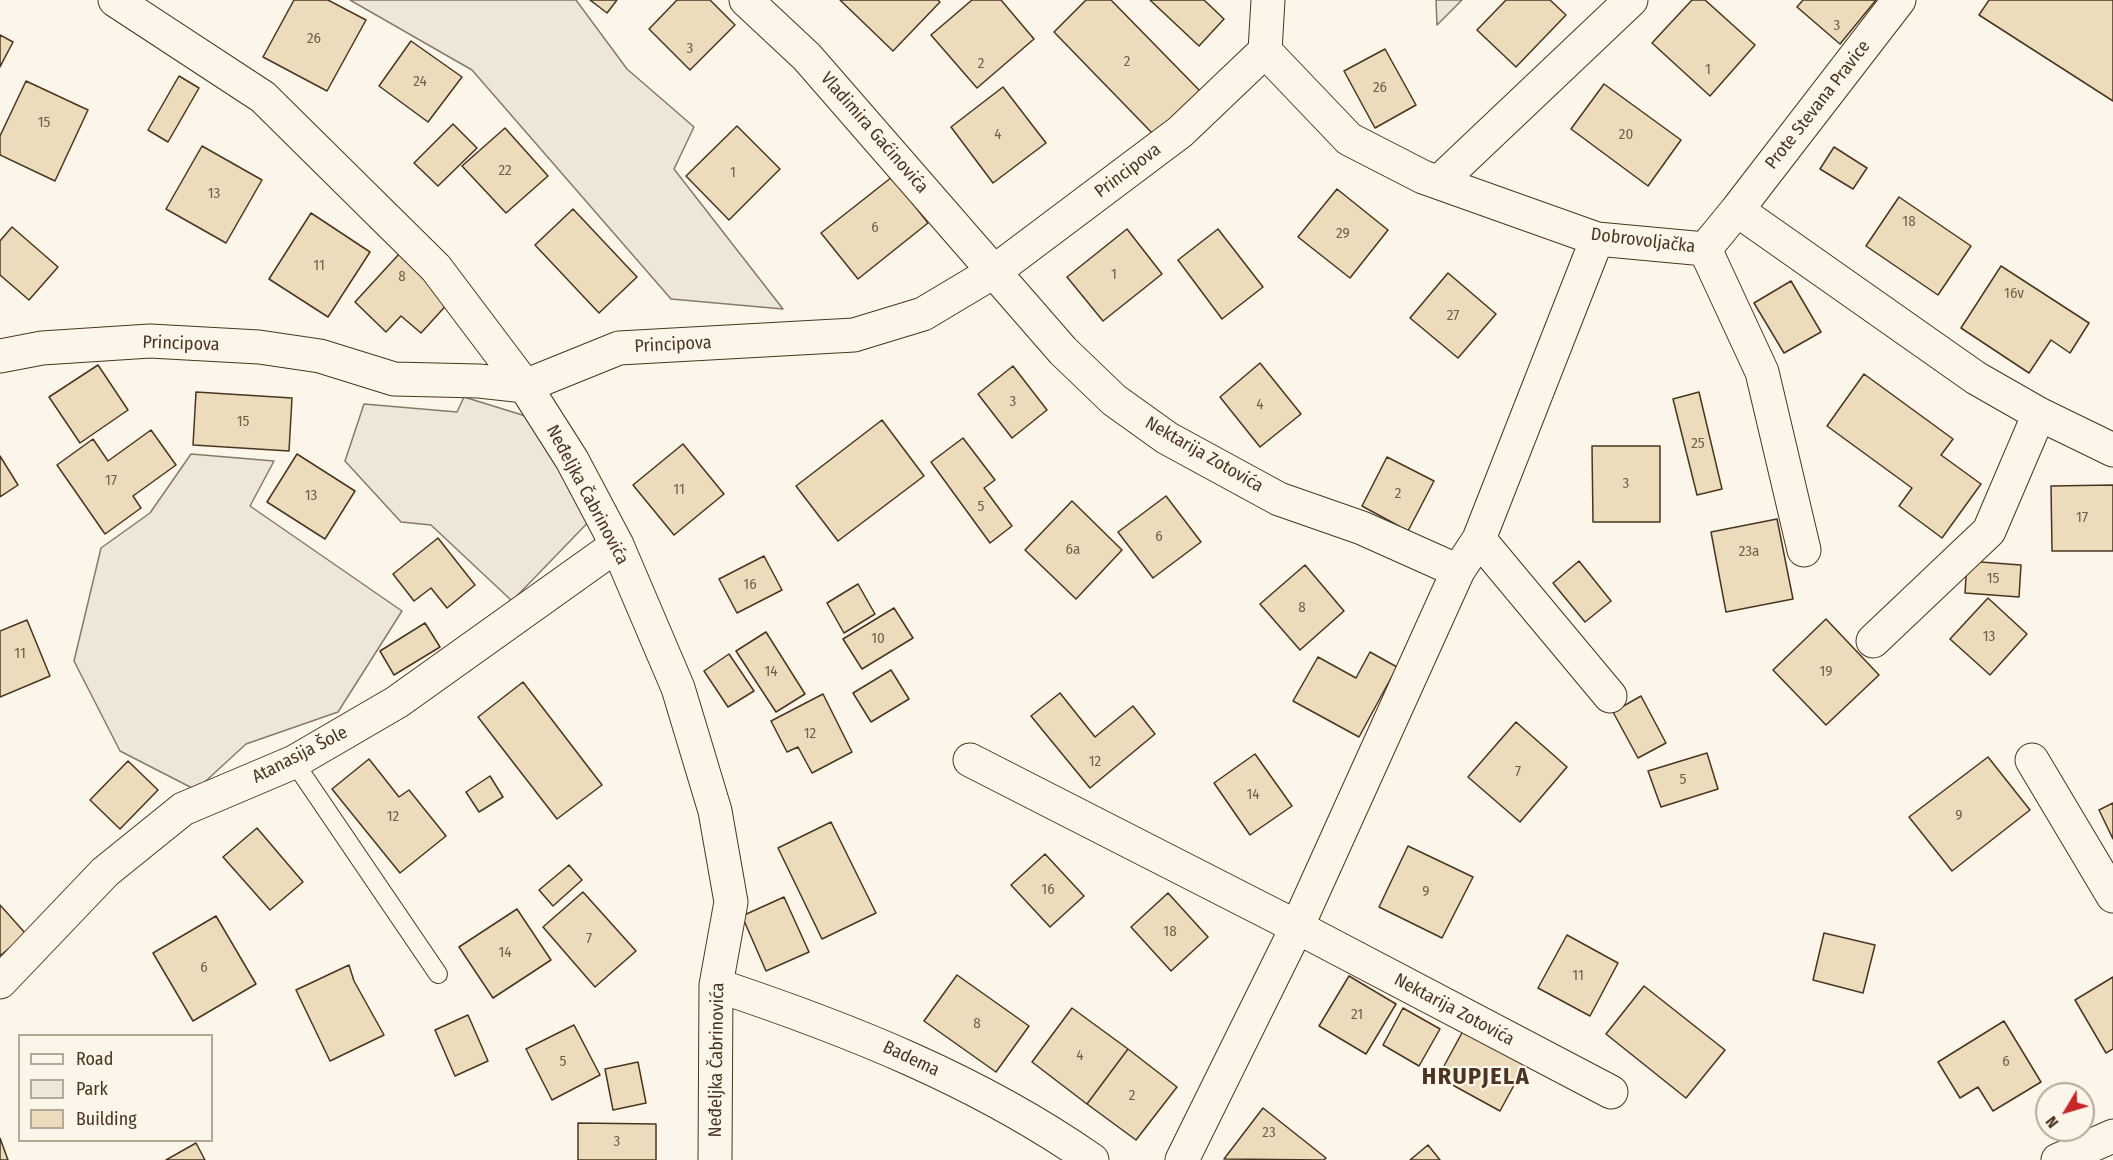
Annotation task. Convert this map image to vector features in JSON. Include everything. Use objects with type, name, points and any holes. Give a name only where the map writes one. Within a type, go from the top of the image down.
[{"type":"street","name":"Neđeljka Čabrinovića","points":[[115,0],[263,97],[436,268],[525,386],[572,460],[617,545],[678,688],[715,812],[731,902],[716,985],[715,1160]]},
{"type":"street","name":"Vladimira Gaćinovića","points":[[746,0],[807,57],[996,271]]},
{"type":"street","points":[[1265,51],[1268,0]]},
{"type":"street","points":[[1439,182],[1631,0]]},
{"type":"street","name":"Prote Stevana Pravice","points":[[1737,210],[1899,0]]},
{"type":"street","name":"Principova","points":[[0,356],[42,348],[150,341],[259,347],[320,356],[394,379],[478,381],[525,386],[619,348],[854,335],[924,314],[996,271],[1180,132],[1265,51]]},
{"type":"street","name":"Dobrovoljačka","points":[[1265,51],[1349,139],[1439,182],[1597,239],[1705,249],[1737,210]]},
{"type":"street","points":[[1737,210],[1976,378],[2039,414],[2113,450]]},
{"type":"street","points":[[1182,1160],[1297,927],[1458,571],[1479,538],[1597,239]]},
{"type":"street","points":[[1705,249],[1762,372],[1804,550]]},
{"type":"street","name":"Nektarija Zotovića","points":[[996,271],[1063,351],[1114,399],[1167,438],[1279,499],[1362,528],[1458,571]]},
{"type":"street","points":[[1873,641],[1989,531],[2039,414]]},
{"type":"street","points":[[1479,538],[1610,696]]},
{"type":"street","name":"Atanasija Šole","points":[[0,982],[105,872],[183,809],[294,762],[397,702],[617,545]]},
{"type":"street","name":"Nektarija Zotovića","points":[[970,760],[1297,927],[1611,1092]]},
{"type":"street","points":[[2032,760],[2113,896]]},
{"type":"street","name":"Badema","points":[[716,985],[819,1020],[891,1049],[960,1082],[1062,1139],[1092,1160]]},
{"type":"street","points":[[2058,1160],[2113,1136]]},
{"type":"lane","points":[[294,762],[438,974]]},
{"type":"green space","points":[[350,0],[576,0],[627,69],[694,127],[674,169],[783,309],[671,299],[472,70]]},
{"type":"green space","points":[[1436,0],[1462,0],[1437,25]]},
{"type":"green space","points":[[464,397],[545,422],[601,509],[512,601],[431,525],[401,522],[345,461],[364,404],[457,412]]},
{"type":"green space","points":[[191,454],[274,461],[250,506],[402,611],[338,712],[246,744],[196,790],[120,751],[74,661],[101,548],[150,513]]},
{"type":"building","points":[[294,0],[328,0],[366,20],[327,91],[263,57]]},
{"type":"building","points":[[590,0],[617,0],[607,13]]},
{"type":"building","points":[[677,0],[710,0],[735,25],[690,70],[649,29]]},
{"type":"building","points":[[840,0],[938,0],[940,2],[893,51]]},
{"type":"building","points":[[972,0],[1001,0],[1034,39],[977,88],[931,35]]},
{"type":"building","points":[[1086,0],[1111,0],[1201,92],[1155,136],[1054,32]]},
{"type":"building","points":[[1150,0],[1204,0],[1224,19],[1199,46]]},
{"type":"building","points":[[1506,0],[1550,0],[1566,15],[1516,67],[1477,30]]},
{"type":"building","points":[[1692,0],[1705,0],[1755,45],[1710,96],[1652,43]]},
{"type":"building","points":[[1803,0],[1876,0],[1840,44],[1797,7]]},
{"type":"building","points":[[1989,0],[2113,0],[2113,101],[1979,15]]},
{"type":"building","points":[[0,35],[13,42],[0,67]]},
{"type":"building","points":[[411,41],[462,77],[428,122],[379,86]]},
{"type":"building","points":[[1385,49],[1416,105],[1375,128],[1344,71]]},
{"type":"building","points":[[179,76],[199,88],[168,142],[148,130]]},
{"type":"building","points":[[26,81],[88,110],[55,181],[0,155],[0,136]]},
{"type":"building","points":[[1604,84],[1681,140],[1648,186],[1571,129]]},
{"type":"building","points":[[1003,87],[1046,143],[993,183],[951,127]]},
{"type":"building","points":[[453,124],[477,148],[438,186],[414,163]]},
{"type":"building","points":[[737,126],[780,169],[729,220],[686,176]]},
{"type":"building","points":[[505,128],[548,176],[506,213],[462,166]]},
{"type":"building","points":[[202,146],[262,180],[226,243],[166,209]]},
{"type":"building","points":[[1834,147],[1867,168],[1853,189],[1820,169]]},
{"type":"building","points":[[892,177],[928,223],[858,279],[821,233]]},
{"type":"building","points":[[1337,189],[1388,230],[1350,278],[1298,237]]},
{"type":"building","points":[[1899,197],[1971,246],[1938,295],[1866,246]]},
{"type":"building","points":[[573,209],[637,277],[599,313],[535,245]]},
{"type":"building","points":[[311,213],[370,252],[328,317],[269,279]]},
{"type":"building","points":[[12,227],[58,267],[29,300],[0,275],[0,241]]},
{"type":"building","points":[[1127,229],[1162,274],[1103,321],[1067,277]]},
{"type":"building","points":[[1218,229],[1263,287],[1222,319],[1178,260]]},
{"type":"building","points":[[400,253],[451,300],[421,333],[401,316],[386,332],[355,302]]},
{"type":"building","points":[[2001,266],[2089,323],[2070,353],[2051,340],[2029,373],[1961,328]]},
{"type":"building","points":[[1448,273],[1496,314],[1458,358],[1410,318]]},
{"type":"building","points":[[1791,281],[1821,332],[1784,353],[1754,303]]},
{"type":"building","points":[[1260,363],[1301,414],[1260,447],[1220,397]]},
{"type":"building","points":[[98,365],[128,410],[80,443],[49,397]]},
{"type":"building","points":[[1013,366],[1047,410],[1012,438],[978,394]]},
{"type":"building","points":[[1864,374],[1953,439],[1941,455],[1981,484],[1942,538],[1899,506],[1912,488],[1827,426]]},
{"type":"building","points":[[196,392],[292,398],[289,451],[193,445]]},
{"type":"building","points":[[1699,392],[1722,489],[1697,495],[1673,399]]},
{"type":"building","points":[[882,420],[924,476],[838,541],[796,486]]},
{"type":"building","points":[[151,430],[176,465],[133,496],[141,508],[105,534],[57,465],[93,439],[108,461]]},
{"type":"building","points":[[963,438],[995,480],[984,488],[1012,526],[990,543],[931,462]]},
{"type":"building","points":[[683,444],[724,494],[674,535],[633,485]]},
{"type":"building","points":[[1592,446],[1660,446],[1660,522],[1593,522]]},
{"type":"building","points":[[297,454],[355,491],[325,539],[267,502]]},
{"type":"building","points":[[0,456],[18,485],[0,497]]},
{"type":"building","points":[[1387,457],[1434,481],[1408,531],[1362,506]]},
{"type":"building","points":[[2113,485],[2113,551],[2052,551],[2051,486]]},
{"type":"building","points":[[1166,496],[1201,542],[1153,578],[1118,532]]},
{"type":"building","points":[[1072,501],[1122,550],[1076,599],[1025,550]]},
{"type":"building","points":[[1777,519],[1793,599],[1726,612],[1711,532]]},
{"type":"building","points":[[438,538],[475,585],[447,608],[431,588],[414,601],[393,574]]},
{"type":"building","points":[[764,556],[782,590],[737,613],[719,579]]},
{"type":"building","points":[[1579,561],[1611,601],[1585,622],[1553,583]]},
{"type":"building","points":[[1967,561],[2021,565],[2019,597],[1965,593]]},
{"type":"building","points":[[1305,565],[1344,611],[1300,650],[1260,604]]},
{"type":"building","points":[[858,584],[875,614],[844,633],[827,603]]},
{"type":"building","points":[[1988,598],[2027,634],[1990,675],[1950,639]]},
{"type":"building","points":[[894,608],[913,638],[862,669],[843,639]]},
{"type":"building","points":[[1826,619],[1879,675],[1826,725],[1773,670]]},
{"type":"building","points":[[27,620],[50,676],[0,697],[0,631]]},
{"type":"building","points":[[425,623],[440,647],[394,675],[380,651]]},
{"type":"building","points":[[766,632],[805,694],[776,712],[736,651]]},
{"type":"building","points":[[1370,652],[1397,667],[1359,737],[1293,701],[1318,657],[1356,678]]},
{"type":"building","points":[[729,654],[754,691],[728,707],[704,671]]},
{"type":"building","points":[[891,670],[909,699],[871,722],[853,693]]},
{"type":"building","points":[[523,682],[602,785],[557,819],[478,717]]},
{"type":"building","points":[[1060,693],[1095,737],[1133,706],[1155,734],[1090,788],[1031,716]]},
{"type":"building","points":[[823,694],[852,752],[812,773],[798,747],[787,752],[771,721]]},
{"type":"building","points":[[1641,696],[1666,743],[1638,758],[1613,712]]},
{"type":"building","points":[[1516,722],[1567,767],[1520,822],[1468,777]]},
{"type":"building","points":[[1707,753],[1718,789],[1661,807],[1648,771]]},
{"type":"building","points":[[1255,754],[1292,806],[1250,835],[1214,783]]},
{"type":"building","points":[[1988,757],[2030,810],[1952,871],[1909,817]]},
{"type":"building","points":[[369,759],[399,797],[409,790],[446,836],[400,873],[332,789]]},
{"type":"building","points":[[128,761],[158,790],[120,829],[90,800]]},
{"type":"building","points":[[490,776],[503,797],[479,812],[466,792]]},
{"type":"building","points":[[2113,803],[2113,839],[2099,810]]},
{"type":"building","points":[[831,822],[876,913],[822,939],[778,848]]},
{"type":"building","points":[[257,828],[303,882],[270,910],[223,857]]},
{"type":"building","points":[[1408,846],[1473,877],[1442,938],[1379,907]]},
{"type":"building","points":[[1045,854],[1084,896],[1050,927],[1011,885]]},
{"type":"building","points":[[569,865],[582,880],[553,906],[539,890]]},
{"type":"building","points":[[583,892],[636,951],[595,987],[543,927]]},
{"type":"building","points":[[1168,893],[1208,937],[1171,971],[1131,927]]},
{"type":"building","points":[[784,897],[809,952],[766,971],[742,916]]},
{"type":"building","points":[[0,905],[26,934],[0,956]]},
{"type":"building","points":[[517,909],[551,960],[493,998],[459,947]]},
{"type":"building","points":[[216,916],[256,984],[193,1021],[153,953]]},
{"type":"building","points":[[1824,933],[1875,945],[1863,993],[1813,980]]},
{"type":"building","points":[[1567,935],[1618,963],[1590,1016],[1538,988]]},
{"type":"building","points":[[349,965],[354,981],[384,1035],[330,1061],[296,990]]},
{"type":"building","points":[[957,975],[1029,1026],[996,1072],[924,1021]]},
{"type":"building","points":[[1349,976],[1396,1004],[1366,1054],[1319,1026]]},
{"type":"building","points":[[2113,977],[2113,1049],[2106,1053],[2075,1000]]},
{"type":"building","points":[[1644,986],[1725,1050],[1686,1098],[1606,1034]]},
{"type":"building","points":[[1072,1008],[1128,1049],[1087,1104],[1032,1062]]},
{"type":"building","points":[[1403,1008],[1440,1029],[1419,1066],[1383,1045]]},
{"type":"building","points":[[468,1015],[488,1061],[455,1076],[435,1030]]},
{"type":"building","points":[[2004,1021],[2041,1082],[2035,1082],[2035,1086],[1993,1111],[1978,1087],[1960,1098],[1938,1062]]},
{"type":"building","points":[[574,1025],[600,1075],[552,1100],[526,1049]]},
{"type":"building","points":[[1463,1031],[1525,1065],[1500,1111],[1438,1077]]},
{"type":"building","points":[[1128,1049],[1177,1087],[1136,1140],[1087,1104]]},
{"type":"building","points":[[638,1062],[646,1103],[613,1110],[605,1069]]},
{"type":"building","points":[[1263,1108],[1326,1158],[1324,1160],[1224,1159]]},
{"type":"building","points":[[578,1123],[656,1124],[656,1160],[578,1160]]},
{"type":"building","points":[[0,1138],[8,1160],[0,1160]]},
{"type":"building","points":[[196,1143],[205,1160],[166,1160]]},
{"type":"building","points":[[1428,1145],[1440,1160],[1410,1160]]},
{"type":"district","name":"HRUPJELA","points":[[1476,1077]]}]
